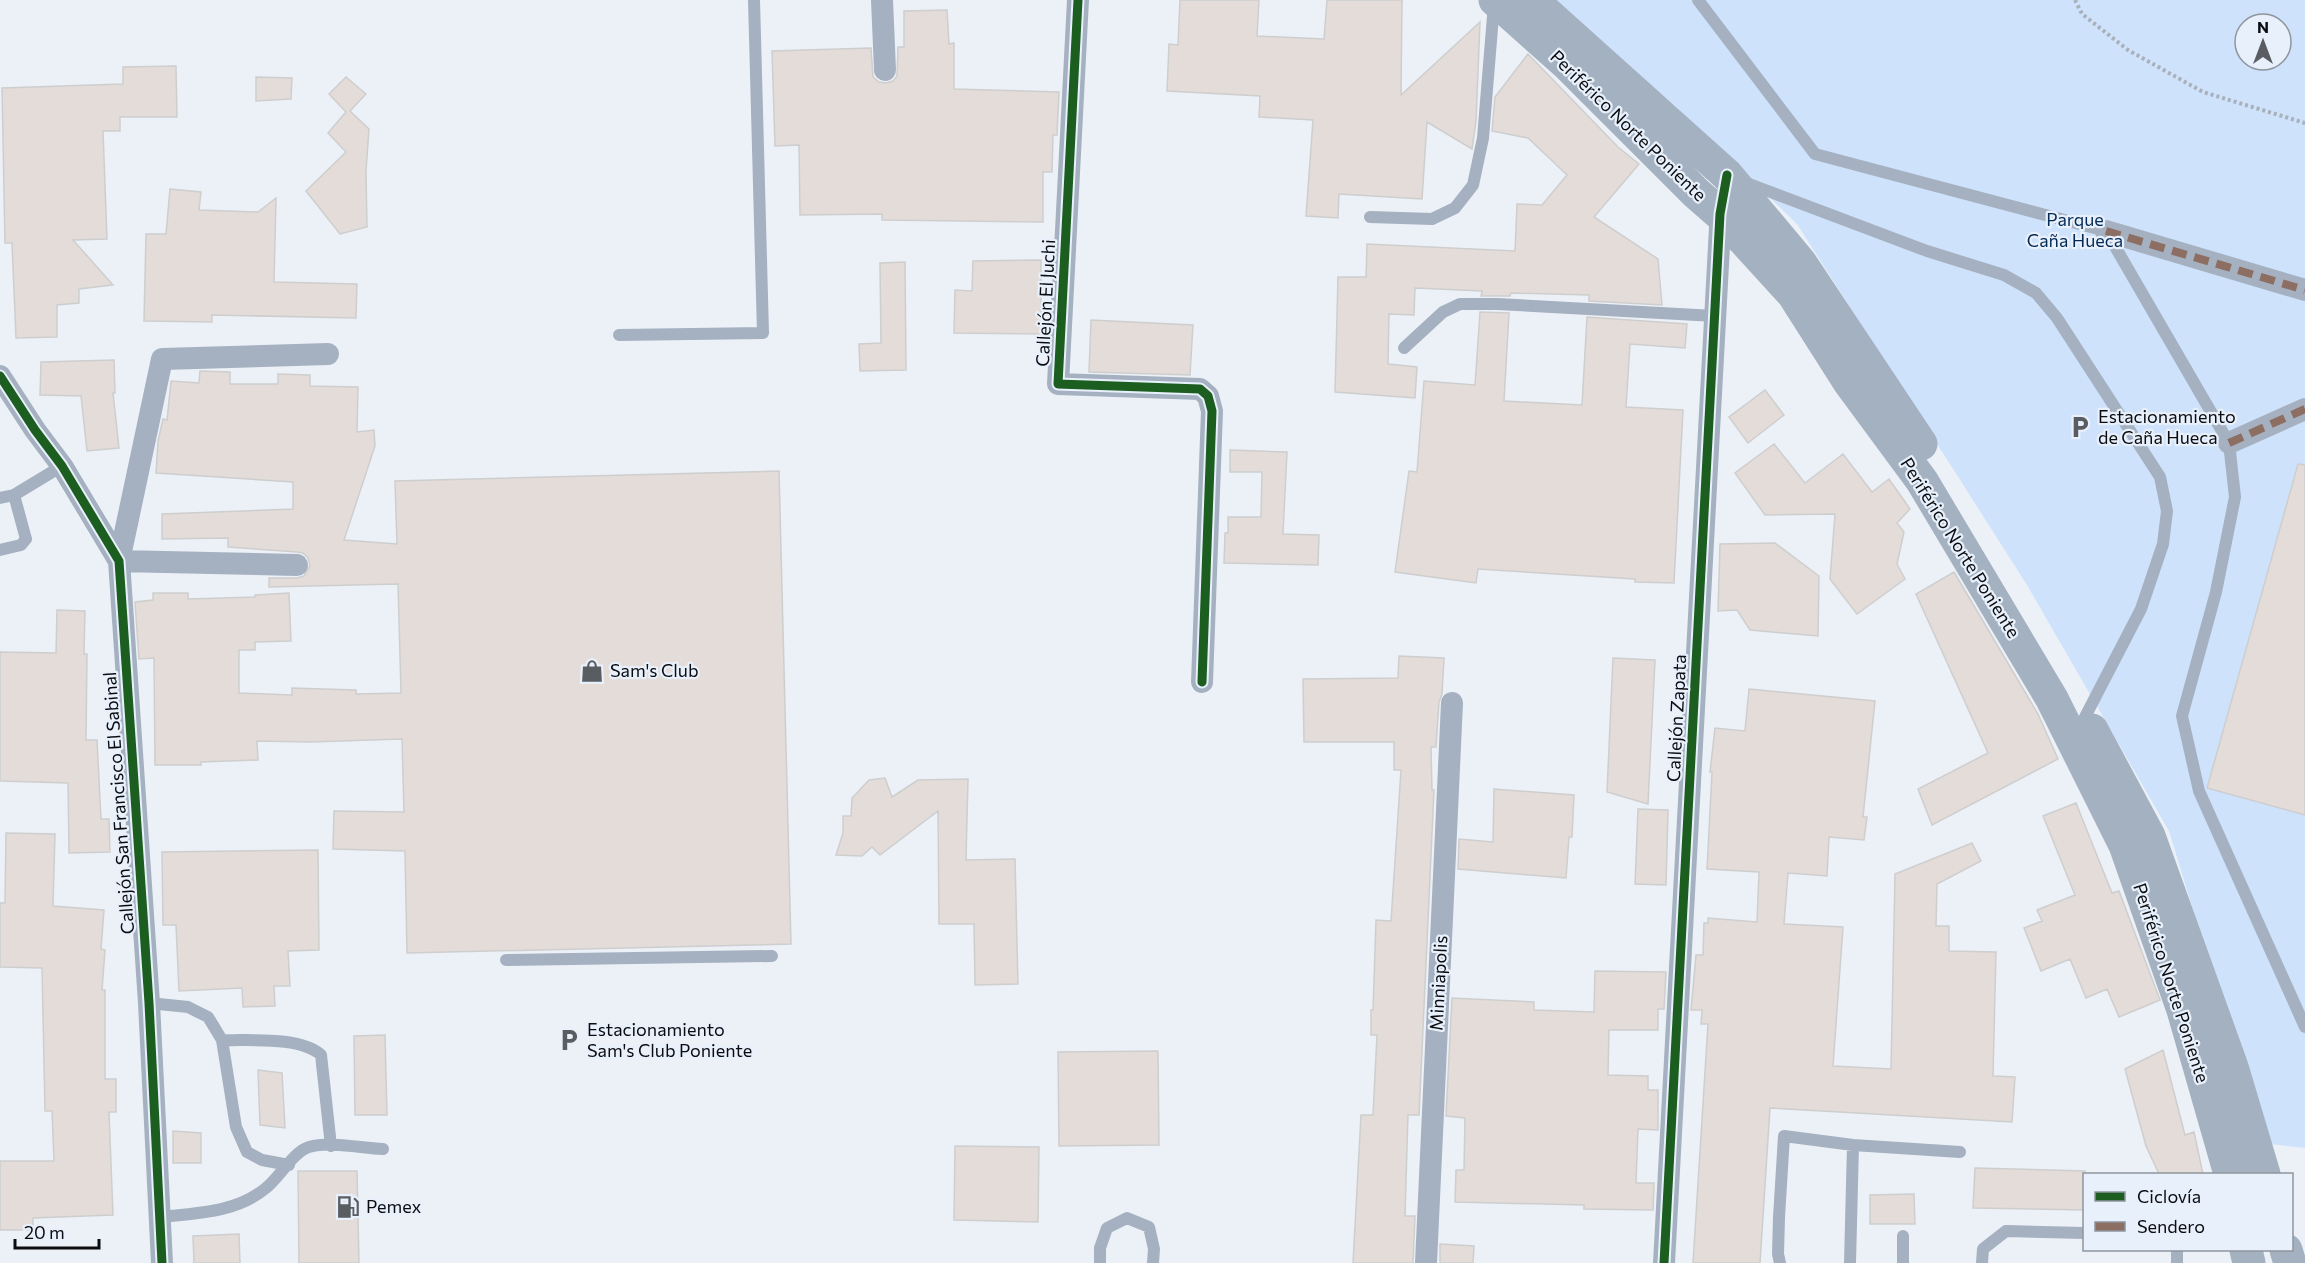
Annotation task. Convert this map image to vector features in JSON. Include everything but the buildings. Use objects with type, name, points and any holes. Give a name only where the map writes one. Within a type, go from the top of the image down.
[{"type":"main road","name":"Periférico Norte Poniente","points":[[1495,0],[1569,66],[1696,193],[1720,214],[1793,294],[1849,382],[1922,481],[2052,699],[2124,845],[2183,1010],[2230,1173]]},
{"type":"main road","name":"Periférico Norte Poniente","points":[[1532,0],[1726,175],[1800,262],[1951,490],[2085,717],[2149,836],[2232,1067],[2264,1173]]},
{"type":"street","points":[[882,0],[885,70]]},
{"type":"street","name":"Callejón El Juchi","points":[[1078,0],[1058,384],[1200,388],[1208,396],[1212,411],[1202,682]]},
{"type":"street","name":"Callejón Zapata","points":[[1664,1263],[1720,214],[1726,175]]},
{"type":"street","points":[[2106,231],[2305,290]]},
{"type":"street","points":[[297,565],[119,561],[162,359],[328,354]]},
{"type":"street","name":"Callejón San Francisco El Sabinal","points":[[0,376],[34,429],[62,466],[119,561],[149,1003],[162,1263]]},
{"type":"street","points":[[2229,442],[2305,410]]},
{"type":"street","name":"Minniapolis","points":[[1426,1263],[1452,703]]},
{"type":"lane","points":[[619,335],[763,333],[754,0]]},
{"type":"lane","points":[[1370,217],[1432,219],[1455,208],[1473,186],[1483,138],[1495,0]]},
{"type":"lane","points":[[1698,0],[1815,154],[2106,231],[2229,442],[2235,497],[2216,592],[2182,716],[2199,791],[2305,1027]]},
{"type":"lane","points":[[1726,175],[1927,251],[2004,275],[2036,293],[2057,318],[2160,477],[2167,512],[2163,544],[2141,609],[2085,717]]},
{"type":"lane","points":[[1404,348],[1443,312],[1460,304],[1715,316]]},
{"type":"lane","points":[[0,498],[14,495],[62,466]]},
{"type":"lane","points":[[0,550],[21,544],[27,539],[14,495]]},
{"type":"lane","points":[[506,960],[772,956]]},
{"type":"lane","points":[[149,1003],[188,1007],[208,1017],[222,1040],[236,1127],[247,1152],[262,1160],[289,1165]]},
{"type":"lane","points":[[222,1040],[297,1043],[313,1048],[321,1055],[331,1146]]},
{"type":"lane","points":[[1780,1263],[1778,1254],[1779,1217],[1784,1136],[1853,1145],[1960,1152]]},
{"type":"lane","points":[[1850,1263],[1853,1145]]},
{"type":"lane","points":[[160,1218],[224,1210],[248,1201],[266,1188],[289,1165],[297,1153],[309,1147],[383,1149]]},
{"type":"lane","points":[[1100,1263],[1100,1248],[1107,1228],[1127,1218],[1149,1227],[1154,1249],[1153,1263]]},
{"type":"lane","points":[[1983,1263],[1983,1249],[2006,1232],[2083,1233]]},
{"type":"lane","points":[[1903,1236],[1903,1263]]},
{"type":"path","points":[[2075,0],[2082,14],[2128,50],[2203,92],[2305,123]]},
{"type":"green space","name":"Parque Caña Hueca","points":[[1550,0],[2305,0],[2305,1148],[2260,1143],[2239,1061],[2169,831],[2027,585],[1797,224],[1673,104],[1612,57]]},
{"type":"marked path","points":[[2106,231],[2305,290]]},
{"type":"marked path","points":[[2229,443],[2305,409]]},
{"type":"cycle path","points":[[1078,0],[1058,384],[1200,389],[1208,396],[1212,411],[1202,682]]},
{"type":"cycle path","points":[[1664,1263],[1720,214],[1727,175]]},
{"type":"cycle path","points":[[0,376],[35,430],[62,466],[119,561],[149,1003],[162,1263]]},
{"type":"place","name":"Estacionamiento de Caña Hueca","points":[[2080,427]]},
{"type":"place","name":"Sam's Club","points":[[592,671]]},
{"type":"place","name":"Estacionamiento Sam's Club Poniente","points":[[569,1040]]},
{"type":"place","name":"Pemex","points":[[348,1207]]}]
